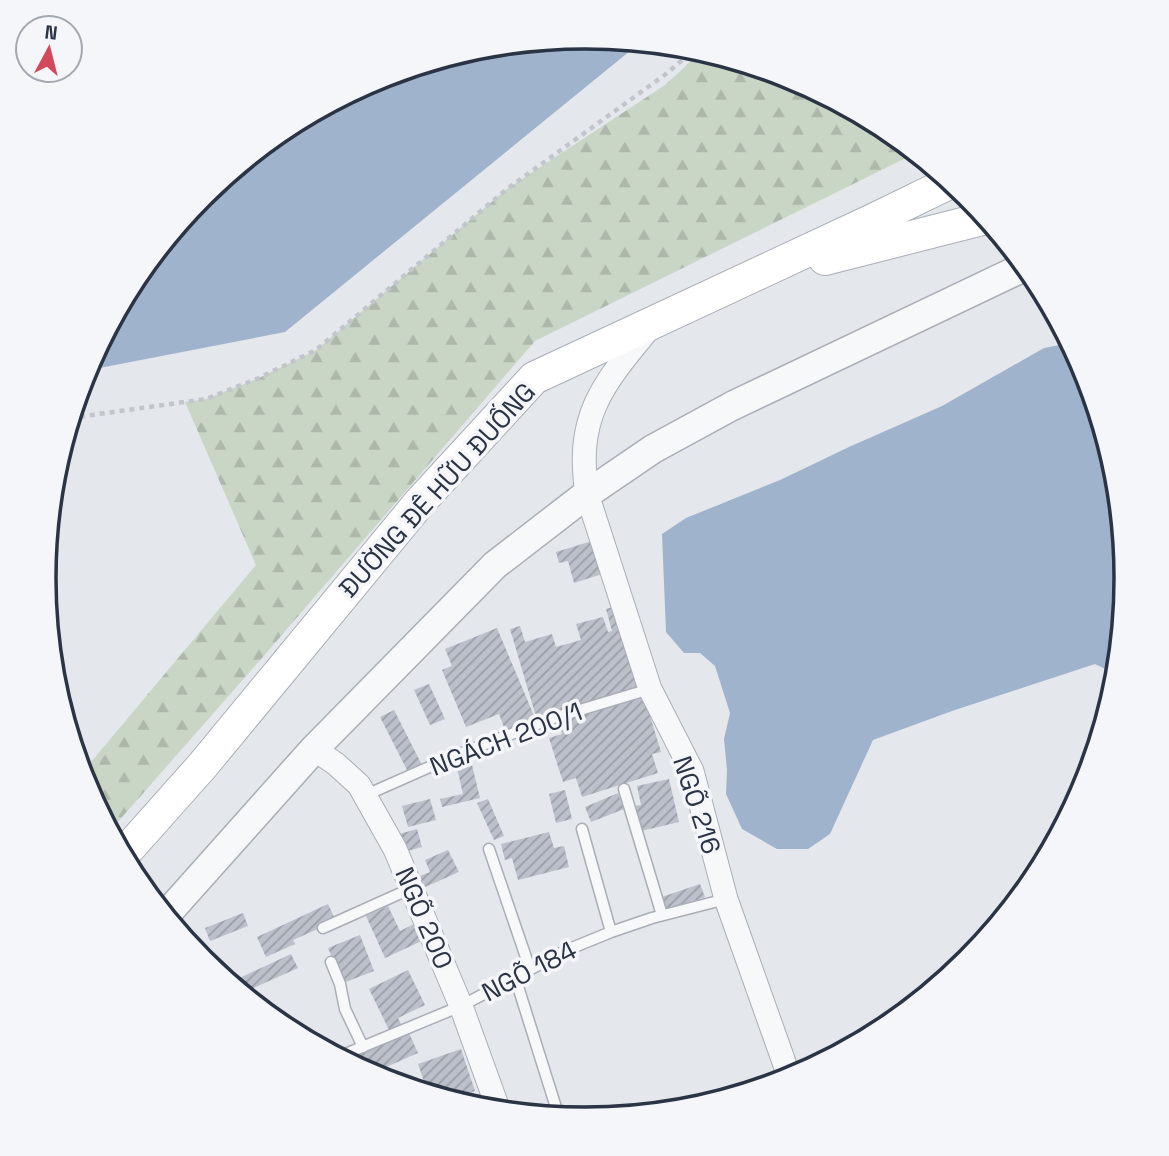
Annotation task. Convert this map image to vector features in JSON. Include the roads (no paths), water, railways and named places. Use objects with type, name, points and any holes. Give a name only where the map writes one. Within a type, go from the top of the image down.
[{"type":"main road","name":"ĐƯỜNG ĐÊ HỮU ĐUỐNG","points":[[130,848],[203,765],[420,502],[534,378],[941,187]]},
{"type":"main road","points":[[750,278],[975,221]]},
{"type":"street","points":[[172,908],[314,749],[495,565],[587,494],[653,449],[732,406],[1015,271]]},
{"type":"street","name":"NGÕ 216","points":[[655,322],[627,356],[591,413],[584,437],[583,468],[587,494],[649,689],[692,771],[726,899],[786,1067]]},
{"type":"street","name":"NGÕ 200","points":[[314,749],[359,785],[390,839],[461,1006],[495,1099]]},
{"type":"lane","name":"NGÁCH 200/1","points":[[366,796],[452,757],[550,719],[649,689]]},
{"type":"lane","points":[[624,789],[662,915]]},
{"type":"lane","points":[[582,829],[611,932]]},
{"type":"lane","points":[[489,849],[530,970]]},
{"type":"lane","points":[[323,928],[412,888]]},
{"type":"lane","name":"NGÕ 184","points":[[351,1052],[461,1006],[566,950],[662,915],[726,899]]},
{"type":"lane","points":[[331,962],[340,984],[345,1009],[363,1047]]},
{"type":"lane","points":[[515,977],[556,1106]]},
{"type":"water","points":[[550,50],[630,51],[285,332],[100,368],[126,313],[187,229],[210,204],[262,158],[320,120],[382,89],[414,77],[481,59]]},
{"type":"water","points":[[1059,345],[1085,408],[1103,475],[1109,509],[1114,578],[1105,669],[1095,664],[873,740],[830,834],[808,849],[777,849],[742,829],[726,794],[724,739],[730,713],[715,666],[700,653],[684,653],[666,632],[662,534],[686,518],[780,480],[942,406],[1044,348]]}]
